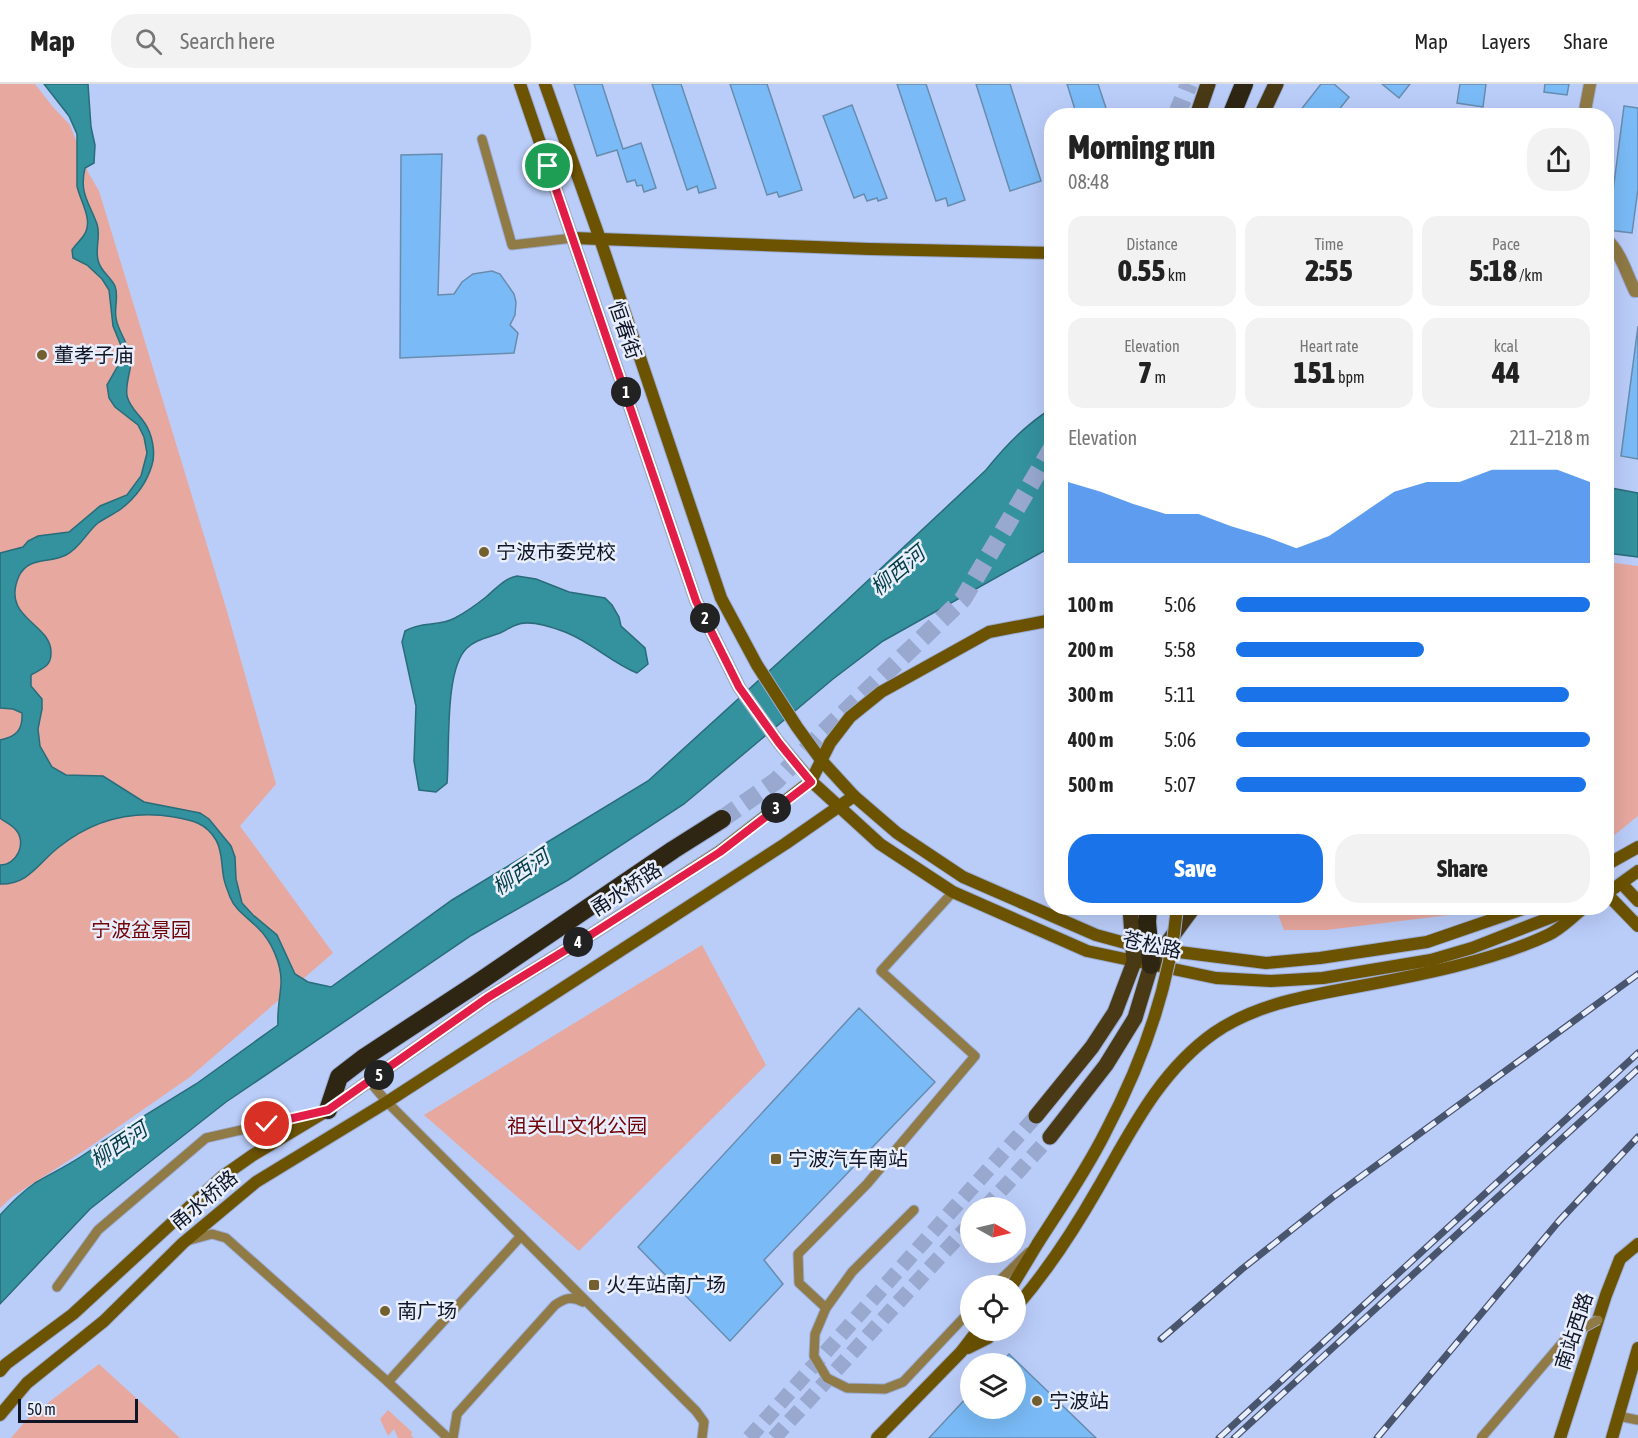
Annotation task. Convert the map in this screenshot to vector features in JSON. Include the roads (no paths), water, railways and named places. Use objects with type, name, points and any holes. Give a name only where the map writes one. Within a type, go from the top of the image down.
[{"type":"highway","points":[[1235,108],[1244,84]]},
{"type":"highway","points":[[328,1110],[339,1077],[365,1057],[722,819]]},
{"type":"highway","points":[[1142,955],[1148,915]]},
{"type":"main road","points":[[1200,108],[1208,84]]},
{"type":"main road","points":[[1265,108],[1276,84]]},
{"type":"main road","name":"恒春街","points":[[545,86],[600,239],[721,598],[757,665],[797,727]]},
{"type":"main road","name":"恒春街","points":[[522,89],[696,601],[739,687],[779,743]]},
{"type":"main road","points":[[573,238],[1044,253]]},
{"type":"main road","points":[[811,782],[830,743],[850,717],[881,692],[989,632],[1044,622]]},
{"type":"main road","name":"苍松路","points":[[797,727],[821,760],[854,796],[897,833],[963,877],[1044,912]]},
{"type":"main road","name":"苍松路","points":[[779,743],[811,782],[880,844],[953,892],[1087,951],[1266,963],[1320,958],[1427,942],[1506,915]]},
{"type":"main road","name":"甬水桥路","points":[[2,1365],[73,1314],[223,1176],[370,1082],[487,998],[720,852],[811,782]]},
{"type":"main road","name":"甬水桥路","points":[[0,1414],[27,1383],[104,1321],[183,1243],[256,1182],[387,1102],[785,844],[854,796]]},
{"type":"main road","points":[[1614,861],[1634,850]]},
{"type":"main road","points":[[1614,889],[1638,871]]},
{"type":"main road","points":[[1622,884],[1638,901]]},
{"type":"main road","points":[[1614,901],[1638,926]]},
{"type":"main road","name":"苍松路","points":[[1050,915],[1142,955],[1216,978],[1271,981],[1323,978],[1431,960],[1472,948],[1557,915]]},
{"type":"main road","points":[[1050,1137],[1106,1065],[1135,1018],[1142,955],[1132,915]]},
{"type":"main road","points":[[1019,1275],[1105,1134],[1134,1072],[1161,995],[1176,915]]},
{"type":"main road","points":[[1036,1116],[1104,1030],[1142,955],[1185,915]]},
{"type":"main road","points":[[1026,1294],[1063,1246],[1157,1088],[1181,1061],[1215,1032],[1253,1013],[1291,999],[1386,981],[1490,956],[1550,935],[1575,915]]},
{"type":"main road","name":"南站西路","points":[[1560,1438],[1620,1259],[1638,1245]]},
{"type":"main road","points":[[877,1438],[970,1341]]},
{"type":"main road","points":[[961,1352],[982,1341]]},
{"type":"main road","points":[[1611,1438],[1638,1348]]},
{"type":"street","points":[[1586,108],[1590,84]]},
{"type":"street","points":[[1614,245],[1635,291],[1638,291]]},
{"type":"street","points":[[1634,850],[1638,838]]},
{"type":"lane","points":[[482,139],[512,245],[573,238]]},
{"type":"lane","points":[[826,1308],[799,1282],[798,1254],[867,1184],[975,1056],[881,971],[953,892]]},
{"type":"lane","points":[[370,1082],[387,1102],[588,1305],[696,1410],[704,1422],[702,1438]]},
{"type":"lane","points":[[57,1287],[98,1230],[206,1138],[328,1110]]},
{"type":"lane","points":[[914,1210],[852,1272],[826,1308],[815,1334],[814,1356],[827,1378],[847,1388],[885,1389],[903,1382],[960,1322]]},
{"type":"lane","points":[[183,1243],[199,1236],[212,1234],[226,1238],[448,1438]]},
{"type":"lane","points":[[388,1382],[521,1236]]},
{"type":"lane","points":[[1005,1275],[1038,1243]]},
{"type":"lane","points":[[453,1438],[457,1414],[555,1305],[565,1298],[577,1298],[588,1305]]},
{"type":"lane","points":[[1481,1438],[1568,1336],[1598,1320]]},
{"type":"lane","points":[[1618,1416],[1638,1420]]},
{"type":"water","name":"柳西河","points":[[44,84],[88,84],[91,127],[95,145],[94,163],[85,168],[84,191],[98,228],[98,260],[115,286],[116,318],[130,354],[128,400],[149,432],[154,454],[147,478],[126,505],[98,523],[71,552],[60,558],[34,563],[23,570],[19,576],[15,590],[16,602],[28,619],[44,634],[51,653],[47,665],[31,675],[31,686],[42,699],[38,729],[40,746],[52,767],[66,775],[103,776],[144,802],[200,813],[209,819],[231,846],[235,857],[236,879],[242,903],[277,935],[295,974],[308,982],[331,987],[452,900],[648,781],[986,470],[1016,436],[1044,414],[1044,551],[883,641],[833,679],[684,804],[568,880],[472,935],[226,1102],[90,1209],[0,1304],[0,1215],[35,1183],[76,1160],[196,1084],[278,1025],[281,984],[280,968],[271,945],[262,932],[232,902],[224,881],[221,854],[216,840],[208,830],[193,821],[158,815],[114,819],[85,830],[72,838],[52,853],[33,872],[19,881],[0,884],[0,865],[6,864],[15,857],[21,841],[16,830],[0,818],[0,740],[17,732],[20,728],[22,713],[13,709],[0,708],[0,553],[23,547],[28,541],[38,536],[69,532],[100,506],[127,495],[141,476],[147,453],[144,437],[138,425],[115,407],[109,398],[107,385],[120,362],[122,348],[113,326],[109,290],[102,279],[87,265],[73,258],[72,250],[84,235],[88,223],[77,186],[77,134],[69,116]]},
{"type":"water","points":[[1614,488],[1638,493],[1638,557],[1614,554]]},
{"type":"water","points":[[517,576],[536,579],[569,592],[605,598],[619,617],[621,626],[645,648],[648,664],[637,673],[575,636],[541,624],[522,623],[482,639],[467,648],[455,673],[449,711],[447,783],[436,792],[419,790],[414,761],[416,706],[402,642],[405,631],[418,626],[449,621],[467,611],[504,582]]},
{"type":"tunnel","points":[[1179,108],[1189,84]]},
{"type":"tunnel","points":[[722,819],[776,781],[963,599],[1044,462]]},
{"type":"tunnel","points":[[749,1438],[1036,1116]]},
{"type":"tunnel","points":[[995,1197],[1050,1137]]},
{"type":"tunnel","points":[[774,1438],[960,1235]]},
{"type":"railway","points":[[1161,1339],[1242,1269],[1333,1197],[1638,974]]},
{"type":"railway","points":[[1219,1438],[1638,1053]]},
{"type":"railway","points":[[1234,1438],[1638,1069]]},
{"type":"railway","points":[[1377,1438],[1559,1221],[1638,1137]]},
{"type":"place","name":"董孝子庙","points":[[42,355]]},
{"type":"place","name":"宁波市委党校","points":[[484,552]]},
{"type":"place","name":"宁波汽车南站","points":[[776,1159]]},
{"type":"place","name":"火车站南广场","points":[[594,1285]]},
{"type":"place","name":"南广场","points":[[385,1311]]},
{"type":"place","name":"宁波站","points":[[1037,1401]]},
{"type":"park label","name":"宁波盆景园","points":[[141,930]]},
{"type":"park label","name":"祖关山文化公园","points":[[577,1126]]}]
